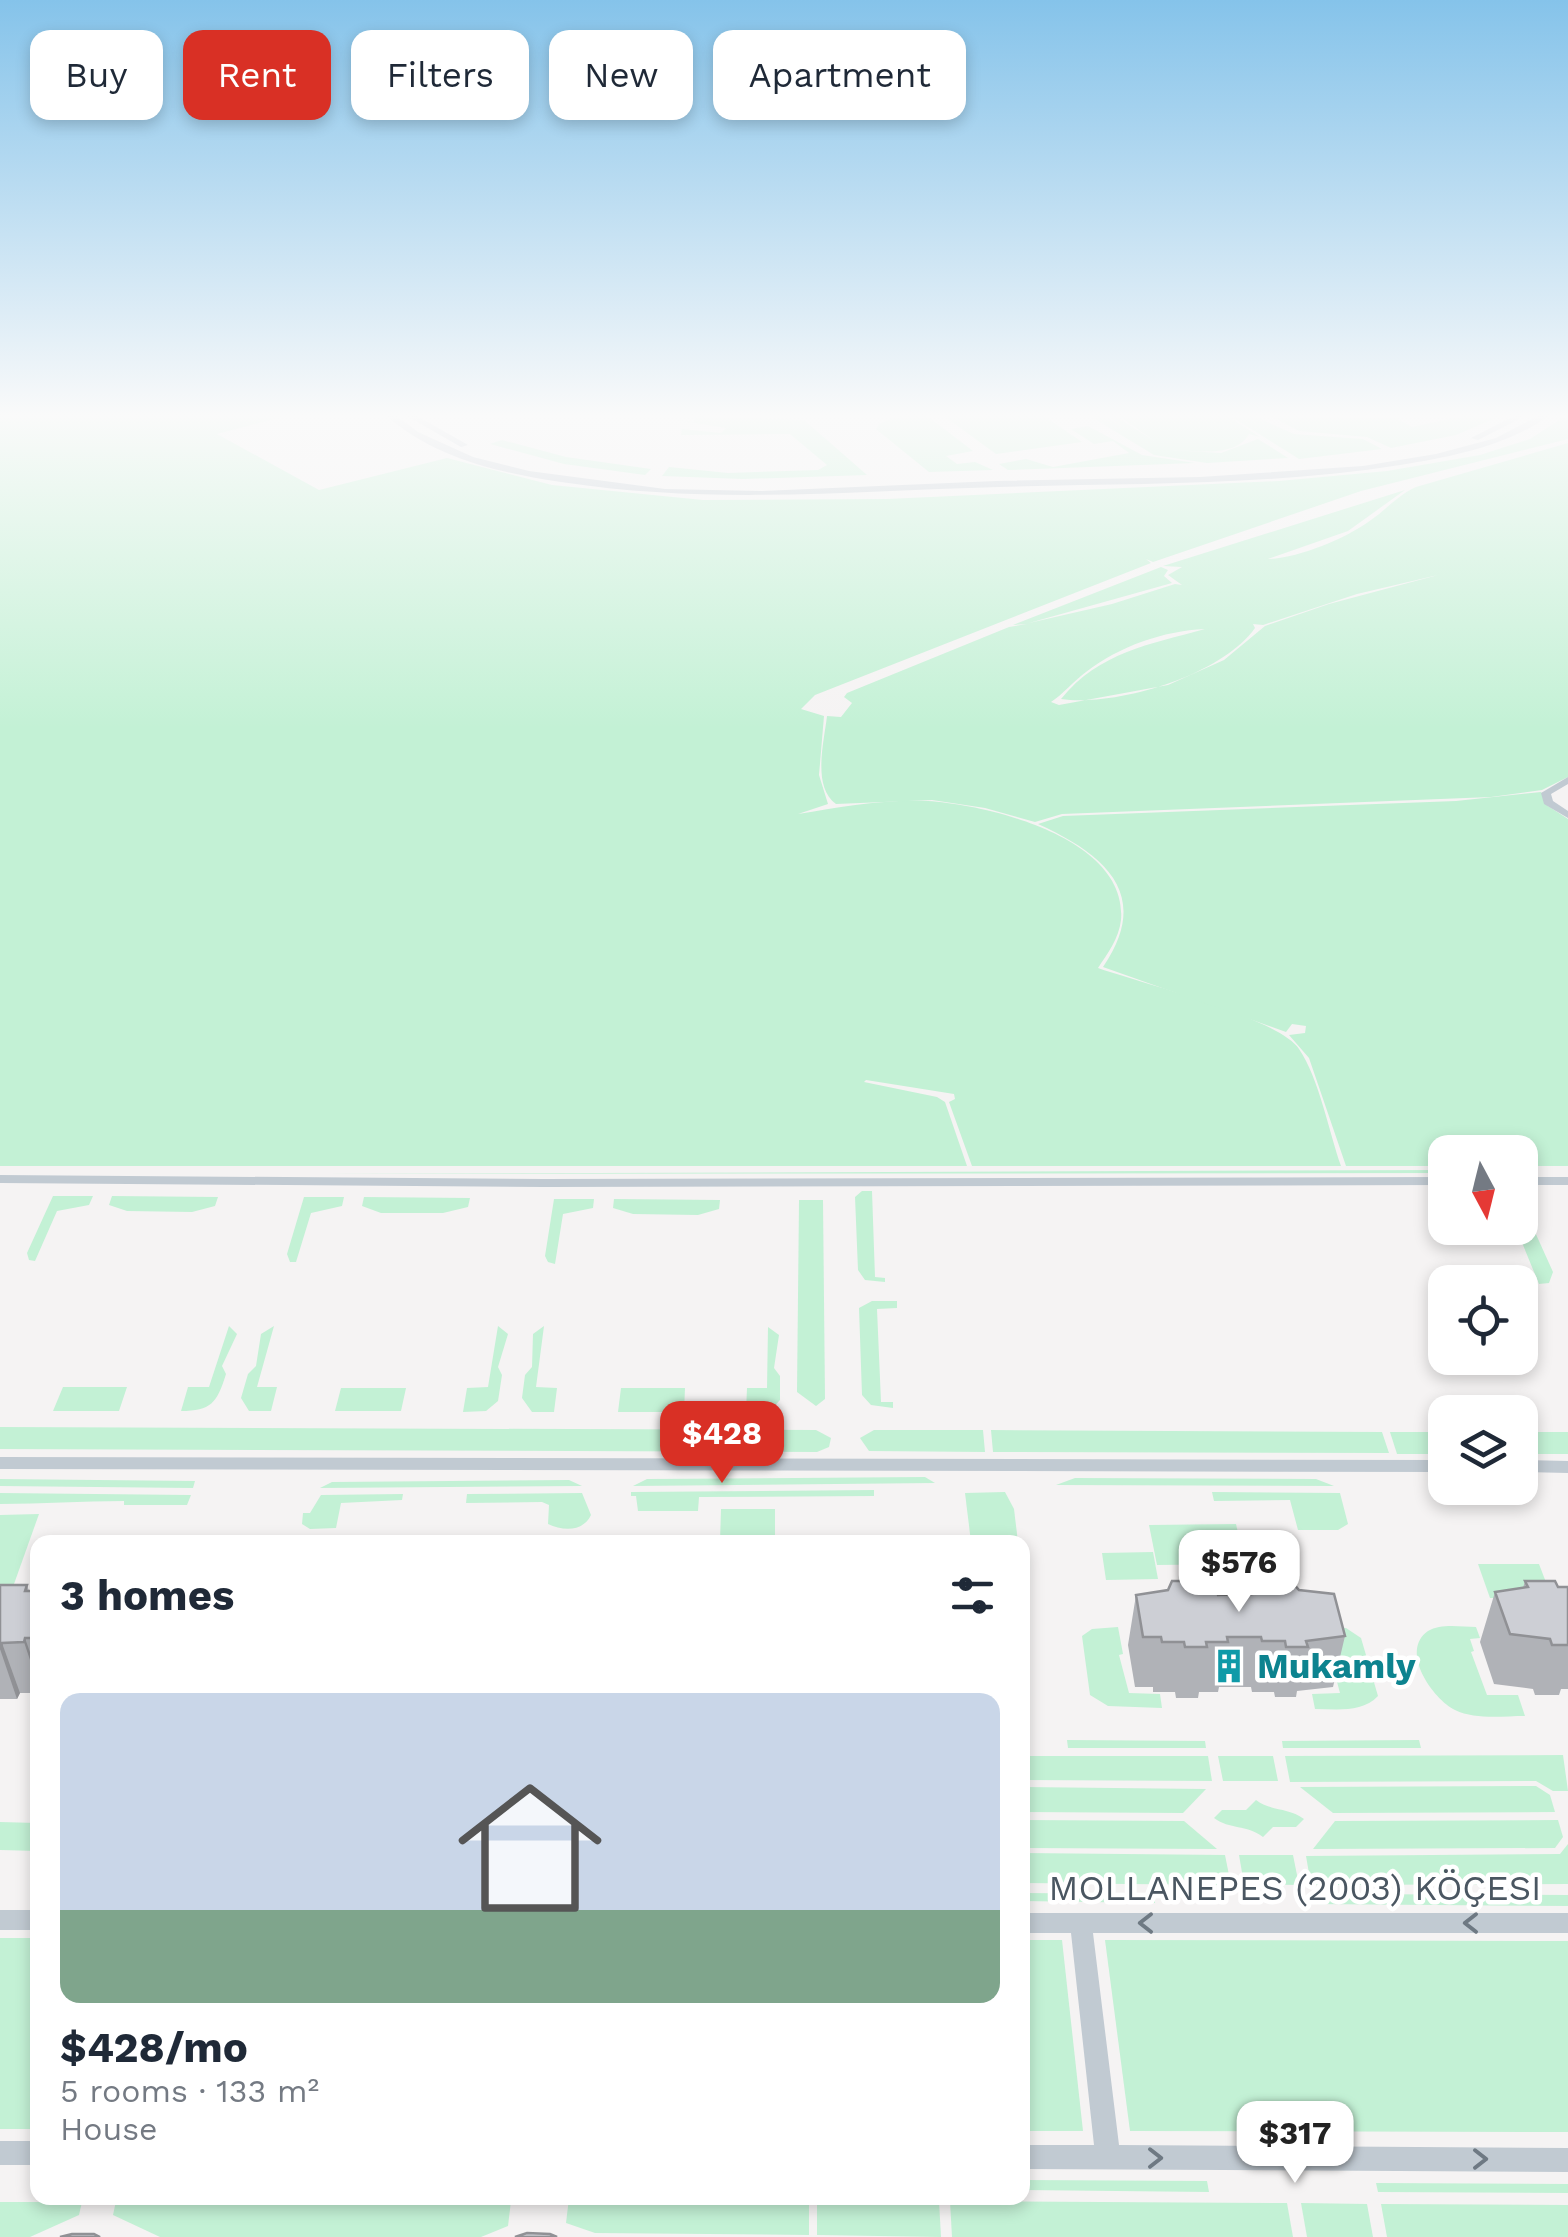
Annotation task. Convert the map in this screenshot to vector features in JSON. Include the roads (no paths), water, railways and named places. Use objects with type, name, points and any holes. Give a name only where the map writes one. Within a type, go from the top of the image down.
[{"type":"street","points":[[1568,780],[1546,793],[1551,804],[1568,815]]},
{"type":"street","points":[[0,1179],[544,1183],[1428,1181]]},
{"type":"street","points":[[1538,1181],[1568,1181]]},
{"type":"street","points":[[0,1463],[1428,1466]]},
{"type":"street","points":[[1538,1466],[1568,1466]]},
{"type":"street","points":[[0,1920],[30,1920]]},
{"type":"street","name":"MOLLANEPES (2003) KÖÇESI","points":[[1030,1923],[1568,1923]]},
{"type":"street","points":[[1081,1923],[1108,2157]]},
{"type":"street","points":[[0,2153],[30,2153]]},
{"type":"street","points":[[1030,2157],[1568,2160]]},
{"type":"place","name":"Mukamly","points":[[1229,1666]]}]
